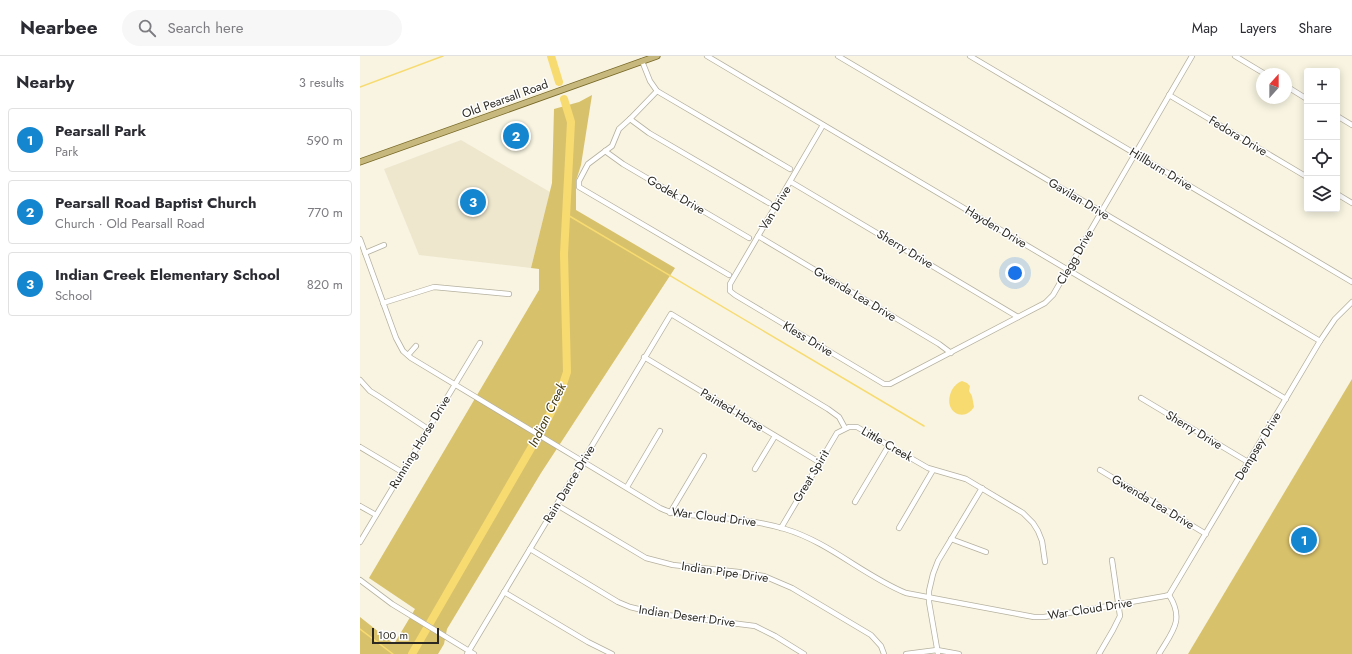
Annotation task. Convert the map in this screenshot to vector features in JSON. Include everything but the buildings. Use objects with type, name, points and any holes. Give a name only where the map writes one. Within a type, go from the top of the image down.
[{"type":"main road","name":"Old Pearsall Road","points":[[360,162],[657,56]]},
{"type":"street","name":"Hayden Drive","points":[[706,56],[1286,399]]},
{"type":"street","name":"Gavilan Drive","points":[[838,56],[1320,341]]},
{"type":"street","name":"Hillburn Drive","points":[[970,56],[1352,282]]},
{"type":"street","name":"Clegg Drive","points":[[888,384],[951,353],[1047,302],[1053,295],[1192,56]]},
{"type":"street","points":[[1235,56],[1256,69]]},
{"type":"street","points":[[642,61],[650,81],[657,91],[790,169]]},
{"type":"street","points":[[1292,90],[1304,97]]},
{"type":"street","points":[[657,91],[630,120],[623,124],[619,129],[612,146],[588,164],[579,181],[579,187],[729,275]]},
{"type":"street","name":"Fedora Drive","points":[[1169,95],[1305,176]]},
{"type":"street","points":[[1340,118],[1352,125]]},
{"type":"street","points":[[630,120],[649,133],[770,203]]},
{"type":"street","name":"Van Drive","points":[[730,290],[730,284],[823,125]]},
{"type":"street","name":"Godek Drive","points":[[605,152],[749,238]]},
{"type":"street","name":"Sherry Drive","points":[[791,182],[1018,317]]},
{"type":"street","points":[[1340,196],[1352,203]]},
{"type":"street","name":"Gwenda Lea Drive","points":[[758,236],[939,344],[951,353]]},
{"type":"street","name":"War Cloud Drive","points":[[360,239],[396,338],[400,347],[408,355],[455,385],[670,513],[748,521],[780,528],[815,541],[889,586],[906,593],[1029,616],[1044,617],[1159,598],[1169,595]]},
{"type":"street","points":[[365,253],[384,245]]},
{"type":"street","points":[[383,303],[434,287],[509,294]]},
{"type":"street","name":"Kless Drive","points":[[730,290],[735,295],[878,380],[888,384]]},
{"type":"street","name":"Dempsey Drive","points":[[1169,595],[1173,591],[1320,341],[1335,319],[1352,302]]},
{"type":"street","name":"Rain Dance Drive","points":[[468,652],[671,314]]},
{"type":"street","name":"Little Creek","points":[[671,314],[828,409],[838,417],[845,428],[861,428],[933,470],[960,477],[982,488],[1023,513],[1036,527],[1040,536],[1045,562]]},
{"type":"street","name":"Running Horse Drive","points":[[360,542],[480,343]]},
{"type":"street","points":[[408,355],[416,346]]},
{"type":"street","name":"Painted Horse","points":[[644,357],[819,462]]},
{"type":"street","points":[[360,380],[370,391],[428,429]]},
{"type":"street","name":"Sherry Drive","points":[[1141,398],[1248,462]]},
{"type":"street","name":"Great Spirit","points":[[780,528],[837,433],[845,428]]},
{"type":"street","points":[[627,487],[660,431]]},
{"type":"street","points":[[755,469],[775,436]]},
{"type":"street","points":[[855,502],[889,445]]},
{"type":"street","points":[[360,447],[402,472]]},
{"type":"street","points":[[670,513],[704,456]]},
{"type":"street","points":[[899,528],[933,470]]},
{"type":"street","name":"Gwenda Lea Drive","points":[[1100,470],[1206,534]]},
{"type":"street","points":[[938,652],[930,611],[929,597],[933,574],[938,561],[982,488]]},
{"type":"street","name":"Indian Pipe Drive","points":[[557,505],[639,554],[655,561],[673,565],[764,576],[785,584],[872,635],[881,646],[884,654]]},
{"type":"street","points":[[360,506],[376,515]]},
{"type":"street","points":[[951,540],[986,552]]},
{"type":"street","name":"Indian Desert Drive","points":[[530,548],[618,602],[630,607],[659,614],[755,626],[775,636],[804,654]]},
{"type":"street","points":[[1099,654],[1118,623],[1120,616],[1112,560]]},
{"type":"street","points":[[360,580],[379,595],[414,618],[468,652],[474,654]]},
{"type":"street","points":[[504,592],[588,642],[612,654]]},
{"type":"street","points":[[1159,654],[1175,628],[1177,620],[1173,601],[1169,595]]},
{"type":"street","points":[[906,654],[938,652],[959,654]]},
{"type":"shaded area","points":[[592,95],[581,165],[576,181],[576,210],[675,268],[541,473],[447,629],[444,644],[438,654],[360,654],[360,617],[394,644],[415,609],[369,578],[539,290],[539,269],[531,268],[552,183],[554,109],[579,102]]},
{"type":"shaded area","points":[[461,140],[550,192],[531,268],[419,255],[384,169]]},
{"type":"shaded area","points":[[1352,379],[1352,654],[1188,654]]},
{"type":"shaded area","points":[[962,381],[970,386],[969,391],[972,396],[974,407],[970,412],[960,415],[952,410],[949,399],[953,388]]},
{"type":"waterway","points":[[360,87],[443,56]]},
{"type":"waterway","name":"Indian Creek","points":[[551,56],[559,82]]},
{"type":"waterway","name":"Indian Creek","points":[[412,654],[541,431],[558,399],[567,372],[564,254],[571,122],[564,99]]},
{"type":"waterway","points":[[566,214],[924,426]]},
{"type":"waterway","points":[[360,629],[393,654]]},
{"type":"place","name":"Pearsall Road Baptist Church","points":[[516,136]]},
{"type":"place","name":"Indian Creek Elementary School","points":[[473,202]]},
{"type":"place","name":"Pearsall Park","points":[[1304,540]]}]
